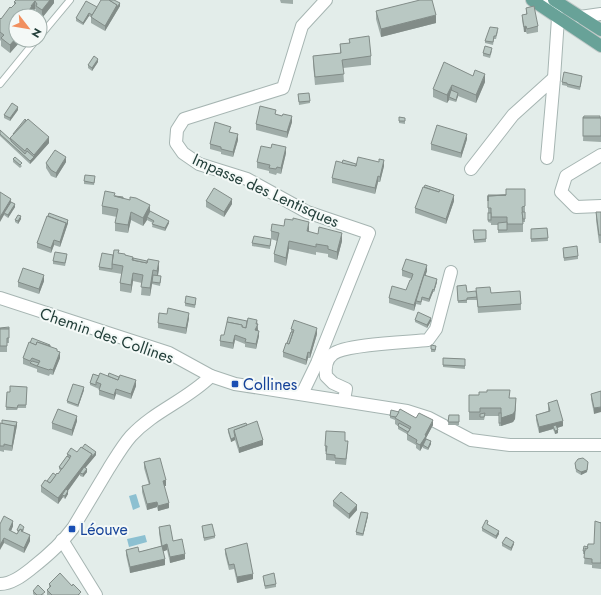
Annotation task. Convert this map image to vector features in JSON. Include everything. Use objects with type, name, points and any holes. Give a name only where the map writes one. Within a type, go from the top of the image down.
[{"type":"main road","points":[[532,0],[601,46]]},
{"type":"main road","points":[[554,0],[600,29]]},
{"type":"street","name":"Impasse des Lentisques","points":[[302,394],[317,362],[369,233],[307,212],[247,179],[199,164],[183,153],[176,143],[177,130],[184,119],[283,88],[302,26],[326,0]]},
{"type":"street","points":[[545,0],[555,9],[558,18],[547,158]]},
{"type":"street","points":[[580,17],[601,14]]},
{"type":"street","points":[[558,18],[566,17],[600,29]]},
{"type":"street","points":[[471,169],[513,116],[554,78]]},
{"type":"street","points":[[601,155],[566,176],[561,192],[576,207],[601,206]]},
{"type":"street","points":[[344,400],[346,389],[333,383],[326,376],[325,368],[329,358],[334,352],[354,346],[428,340],[436,329],[451,272]]},
{"type":"street","name":"Chemin des Collines","points":[[0,298],[169,353],[211,376],[235,384],[407,411],[429,418],[471,440],[510,445],[601,445]]},
{"type":"street","points":[[1,587],[20,577],[39,562],[72,529],[117,455],[131,436],[146,423],[201,387],[211,376]]},
{"type":"street","points":[[62,540],[96,595]]},
{"type":"lane","points":[[48,26],[70,0]]},
{"type":"lane","points":[[0,84],[29,48]]},
{"type":"water","points":[[136,494],[140,507],[133,510],[129,496]]},
{"type":"water","points":[[145,535],[147,542],[129,547],[127,539]]},
{"type":"building","points":[[16,0],[50,0],[44,8],[36,6],[37,4],[35,1],[31,8],[11,8],[16,3],[14,2]]},
{"type":"building","points":[[101,0],[109,0],[117,5],[105,26],[91,17]]},
{"type":"building","points":[[109,0],[114,0],[120,3],[117,7],[117,5]]},
{"type":"building","points":[[420,0],[432,0],[436,15],[381,29],[376,11]]},
{"type":"building","points":[[86,1],[97,7],[92,15],[89,13],[83,23],[76,18]]},
{"type":"building","points":[[534,6],[538,26],[527,29],[526,26],[524,27],[522,15],[527,14],[526,8]]},
{"type":"building","points":[[8,10],[8,43],[1,38],[4,35],[0,32],[0,18],[1,19]]},
{"type":"building","points":[[490,27],[498,28],[493,42],[485,41]]},
{"type":"building","points":[[369,36],[371,56],[342,60],[344,74],[315,77],[313,56],[341,53],[340,44],[350,43],[349,39]]},
{"type":"building","points":[[485,46],[492,48],[490,55],[483,53]]},
{"type":"building","points":[[94,56],[98,59],[92,68],[88,65]]},
{"type":"building","points":[[444,62],[473,76],[475,70],[485,74],[476,95],[452,85],[447,95],[433,89]]},
{"type":"building","points":[[564,72],[582,76],[580,87],[562,82]]},
{"type":"building","points":[[451,90],[458,93],[456,100],[449,97]]},
{"type":"building","points":[[309,93],[310,101],[299,102],[298,94]]},
{"type":"building","points":[[12,103],[18,107],[10,118],[4,115]]},
{"type":"building","points":[[260,106],[276,110],[275,114],[292,116],[287,132],[256,124]]},
{"type":"building","points":[[584,116],[600,116],[600,118],[583,118]]},
{"type":"building","points":[[399,117],[405,118],[405,121],[399,121]]},
{"type":"building","points":[[583,118],[601,118],[601,136],[583,136]]},
{"type":"building","points":[[25,119],[26,120],[13,134]]},
{"type":"building","points":[[28,119],[49,137],[34,155],[27,148],[25,151],[10,138]]},
{"type":"building","points":[[215,122],[231,127],[229,132],[238,134],[233,152],[210,144]]},
{"type":"building","points":[[437,125],[467,134],[461,153],[431,144]]},
{"type":"building","points":[[0,130],[25,154],[27,151],[34,157],[30,161],[0,134]]},
{"type":"building","points":[[272,144],[286,147],[281,168],[269,168],[270,165],[257,162],[261,146],[271,148]]},
{"type":"building","points":[[55,150],[66,157],[56,173],[51,170],[46,163]]},
{"type":"building","points":[[15,157],[22,163],[20,165],[13,159]]},
{"type":"building","points":[[358,157],[379,162],[379,159],[384,160],[380,177],[378,176],[375,188],[332,178],[336,161],[356,166]]},
{"type":"building","points":[[343,160],[356,164],[356,166],[342,163]]},
{"type":"building","points":[[85,175],[95,176],[94,183],[84,181]]},
{"type":"building","points":[[425,185],[440,190],[439,192],[424,187]]},
{"type":"building","points":[[423,187],[439,192],[440,190],[454,195],[446,219],[415,208]]},
{"type":"building","points":[[214,188],[232,199],[224,212],[206,201]]},
{"type":"building","points":[[506,189],[525,189],[525,206],[522,207],[523,224],[507,224],[507,217],[491,217],[491,208],[488,208],[488,196],[506,195]]},
{"type":"building","points":[[105,191],[115,193],[114,196],[130,200],[130,197],[136,198],[150,205],[143,218],[131,212],[128,225],[115,223],[118,209],[102,206]]},
{"type":"building","points":[[0,192],[11,199],[0,217]]},
{"type":"building","points":[[11,202],[15,204],[8,215],[4,213]]},
{"type":"building","points":[[150,211],[169,221],[165,228],[152,224],[154,221],[147,217]]},
{"type":"building","points":[[522,212],[525,212],[525,219],[523,219]]},
{"type":"building","points":[[596,212],[601,212],[601,235],[599,235]]},
{"type":"building","points":[[49,213],[68,220],[66,226],[66,223],[48,216]]},
{"type":"building","points":[[488,213],[491,213],[491,220],[488,220]]},
{"type":"building","points":[[18,215],[21,216],[18,221],[15,220]]},
{"type":"building","points":[[47,216],[66,223],[60,242],[54,240],[51,248],[37,243]]},
{"type":"building","points":[[293,218],[309,222],[307,231],[318,234],[319,227],[342,233],[337,252],[328,249],[328,246],[316,244],[316,247],[289,241],[286,258],[274,254],[279,233],[271,231],[272,224],[284,226],[285,219],[293,220]]},
{"type":"building","points":[[507,222],[507,230],[498,230],[498,223]]},
{"type":"building","points":[[547,228],[548,238],[531,239],[531,229]]},
{"type":"building","points":[[473,230],[486,230],[486,239],[474,240]]},
{"type":"building","points":[[254,236],[271,239],[270,246],[252,243]]},
{"type":"building","points":[[577,246],[578,256],[564,258],[563,248]]},
{"type":"building","points":[[114,250],[119,250],[118,253],[133,257],[132,260],[147,263],[148,259],[159,261],[157,271],[153,270],[150,288],[141,287],[143,275],[133,273],[131,285],[120,283],[123,266],[112,264]]},
{"type":"building","points":[[55,252],[67,254],[65,263],[53,261]]},
{"type":"building","points":[[102,253],[113,255],[112,269],[99,267]]},
{"type":"building","points":[[133,258],[147,261],[147,263],[133,260]]},
{"type":"building","points":[[406,259],[427,265],[414,305],[389,298],[392,286],[406,290],[411,280],[413,274],[402,270]]},
{"type":"building","points":[[23,268],[44,275],[39,289],[18,282]]},
{"type":"building","points":[[153,275],[161,276],[160,283],[152,282]]},
{"type":"building","points":[[424,275],[437,279],[434,290],[433,289],[429,299],[422,297],[421,302],[416,301]]},
{"type":"building","points":[[466,285],[467,292],[476,291],[477,297],[458,301],[457,286]]},
{"type":"building","points":[[490,287],[491,293],[520,291],[521,304],[478,307],[476,288]]},
{"type":"building","points":[[186,296],[196,298],[195,305],[185,303]]},
{"type":"building","points":[[168,308],[189,313],[186,328],[158,323],[159,313],[167,314]]},
{"type":"building","points":[[418,312],[431,318],[427,325],[415,320]]},
{"type":"building","points":[[228,317],[247,321],[246,328],[242,327],[242,325],[227,322]]},
{"type":"building","points":[[248,318],[257,320],[256,324],[258,324],[255,330],[259,331],[256,344],[245,342],[246,339],[235,335],[233,343],[220,341],[221,335],[224,335],[227,322],[242,325],[242,327],[246,328]]},
{"type":"building","points":[[294,320],[317,328],[310,353],[308,352],[306,360],[283,352],[286,343],[289,344],[294,330],[291,329]]},
{"type":"building","points":[[9,327],[9,329],[0,329],[0,328]]},
{"type":"building","points":[[0,329],[9,329],[7,346],[0,346]]},
{"type":"building","points":[[291,332],[293,332],[289,344],[287,343]]},
{"type":"building","points":[[32,338],[50,346],[37,342],[36,345],[30,343]]},
{"type":"building","points":[[29,342],[36,345],[37,342],[57,349],[57,351],[60,352],[53,370],[37,366],[40,361],[32,358],[30,361],[23,358]]},
{"type":"building","points":[[431,345],[436,346],[435,350],[431,349]]},
{"type":"building","points":[[443,358],[465,359],[465,366],[443,365]]},
{"type":"building","points":[[32,361],[39,363],[37,366],[30,363]]},
{"type":"building","points":[[100,373],[118,380],[120,375],[136,380],[131,394],[116,389],[114,395],[99,390],[101,384],[96,382]]},
{"type":"building","points":[[109,373],[119,377],[118,380],[108,376]]},
{"type":"building","points":[[93,374],[99,376],[96,385],[90,383]]},
{"type":"building","points":[[73,384],[84,387],[78,405],[67,401]]},
{"type":"building","points":[[10,386],[27,387],[26,405],[18,405],[17,408],[6,407],[7,392],[10,392]]},
{"type":"building","points":[[487,390],[510,390],[509,398],[516,398],[515,411],[513,414],[501,418],[501,408],[480,408],[480,412],[469,412],[469,395],[479,395],[479,392],[487,392]]},
{"type":"building","points":[[601,391],[601,407],[594,408],[591,394]]},
{"type":"building","points":[[557,400],[563,421],[539,427],[536,415],[550,411],[548,403]]},
{"type":"building","points":[[58,409],[77,416],[72,430],[52,423]]},
{"type":"building","points":[[400,409],[416,418],[419,413],[433,420],[420,445],[416,443],[417,440],[407,434],[411,427],[395,418]]},
{"type":"building","points":[[391,410],[399,412],[396,417],[390,416]]},
{"type":"building","points":[[485,413],[484,417],[480,417],[480,414]]},
{"type":"building","points":[[499,413],[501,413],[501,423],[499,423]]},
{"type":"building","points":[[449,415],[459,415],[459,422],[448,422]]},
{"type":"building","points":[[2,420],[17,422],[15,428],[15,426],[2,424]]},
{"type":"building","points":[[257,421],[263,440],[239,448],[234,430]]},
{"type":"building","points":[[0,423],[15,426],[12,446],[4,444],[4,446],[0,446]]},
{"type":"building","points":[[246,423],[247,425],[234,430],[235,437],[231,439],[228,429]]},
{"type":"building","points":[[399,423],[410,429],[408,432],[398,426]]},
{"type":"building","points":[[556,425],[558,430],[555,431],[553,426]]},
{"type":"building","points":[[326,431],[345,432],[345,441],[348,441],[346,459],[335,458],[335,455],[326,454]]},
{"type":"building","points":[[426,439],[431,441],[428,448],[423,445]]},
{"type":"building","points":[[85,444],[96,452],[92,457],[92,454],[82,448]]},
{"type":"building","points":[[81,447],[92,454],[58,498],[41,486],[45,480],[50,483],[57,473],[58,474],[71,456],[67,454],[71,448],[77,452]]},
{"type":"building","points":[[67,456],[70,458],[62,469],[59,467]]},
{"type":"building","points":[[160,458],[166,480],[163,481],[169,503],[158,506],[157,502],[147,504],[142,486],[150,484],[144,462]]},
{"type":"building","points":[[583,458],[588,462],[587,470],[581,472],[576,469],[575,463],[578,459]]},
{"type":"building","points":[[84,467],[87,469],[83,474],[80,473]]},
{"type":"building","points":[[53,473],[56,475],[50,483],[47,481]]},
{"type":"building","points":[[66,489],[68,491],[65,496],[62,495]]},
{"type":"building","points":[[341,492],[357,505],[349,514],[333,501]]},
{"type":"building","points":[[361,512],[368,513],[363,534],[356,532]]},
{"type":"building","points":[[4,516],[13,521],[9,530],[17,534],[20,529],[22,530],[21,531],[30,535],[24,548],[4,538],[0,545],[0,524]]},
{"type":"building","points":[[486,520],[488,521],[487,524],[499,531],[496,536],[482,528]]},
{"type":"building","points":[[595,521],[601,523],[601,563],[592,563],[592,559],[584,558],[585,548],[587,549],[588,544],[594,544]]},
{"type":"building","points":[[20,524],[24,527],[22,531],[20,529],[19,531],[17,530]]},
{"type":"building","points":[[212,524],[215,536],[204,538],[202,526]]},
{"type":"building","points":[[170,525],[173,541],[182,539],[185,554],[170,557],[167,544],[162,546],[159,527]]},
{"type":"building","points":[[506,537],[514,542],[511,548],[502,543]]},
{"type":"building","points":[[247,543],[253,574],[237,577],[234,564],[229,565],[225,549]]},
{"type":"building","points":[[162,546],[165,559],[130,567],[126,550],[138,547],[139,552]]},
{"type":"building","points":[[584,546],[588,547],[587,549],[585,548],[585,551],[583,551]]},
{"type":"building","points":[[60,573],[72,586],[73,584],[81,592],[78,595],[52,595],[47,590],[51,586],[49,584]]},
{"type":"building","points":[[274,573],[276,584],[265,586],[263,576]]},
{"type":"building","points":[[38,585],[45,592],[41,595],[37,595],[33,591]]},
{"type":"place","name":"Collines","points":[[235,384]]},
{"type":"place","name":"Léouve","points":[[72,529]]}]
